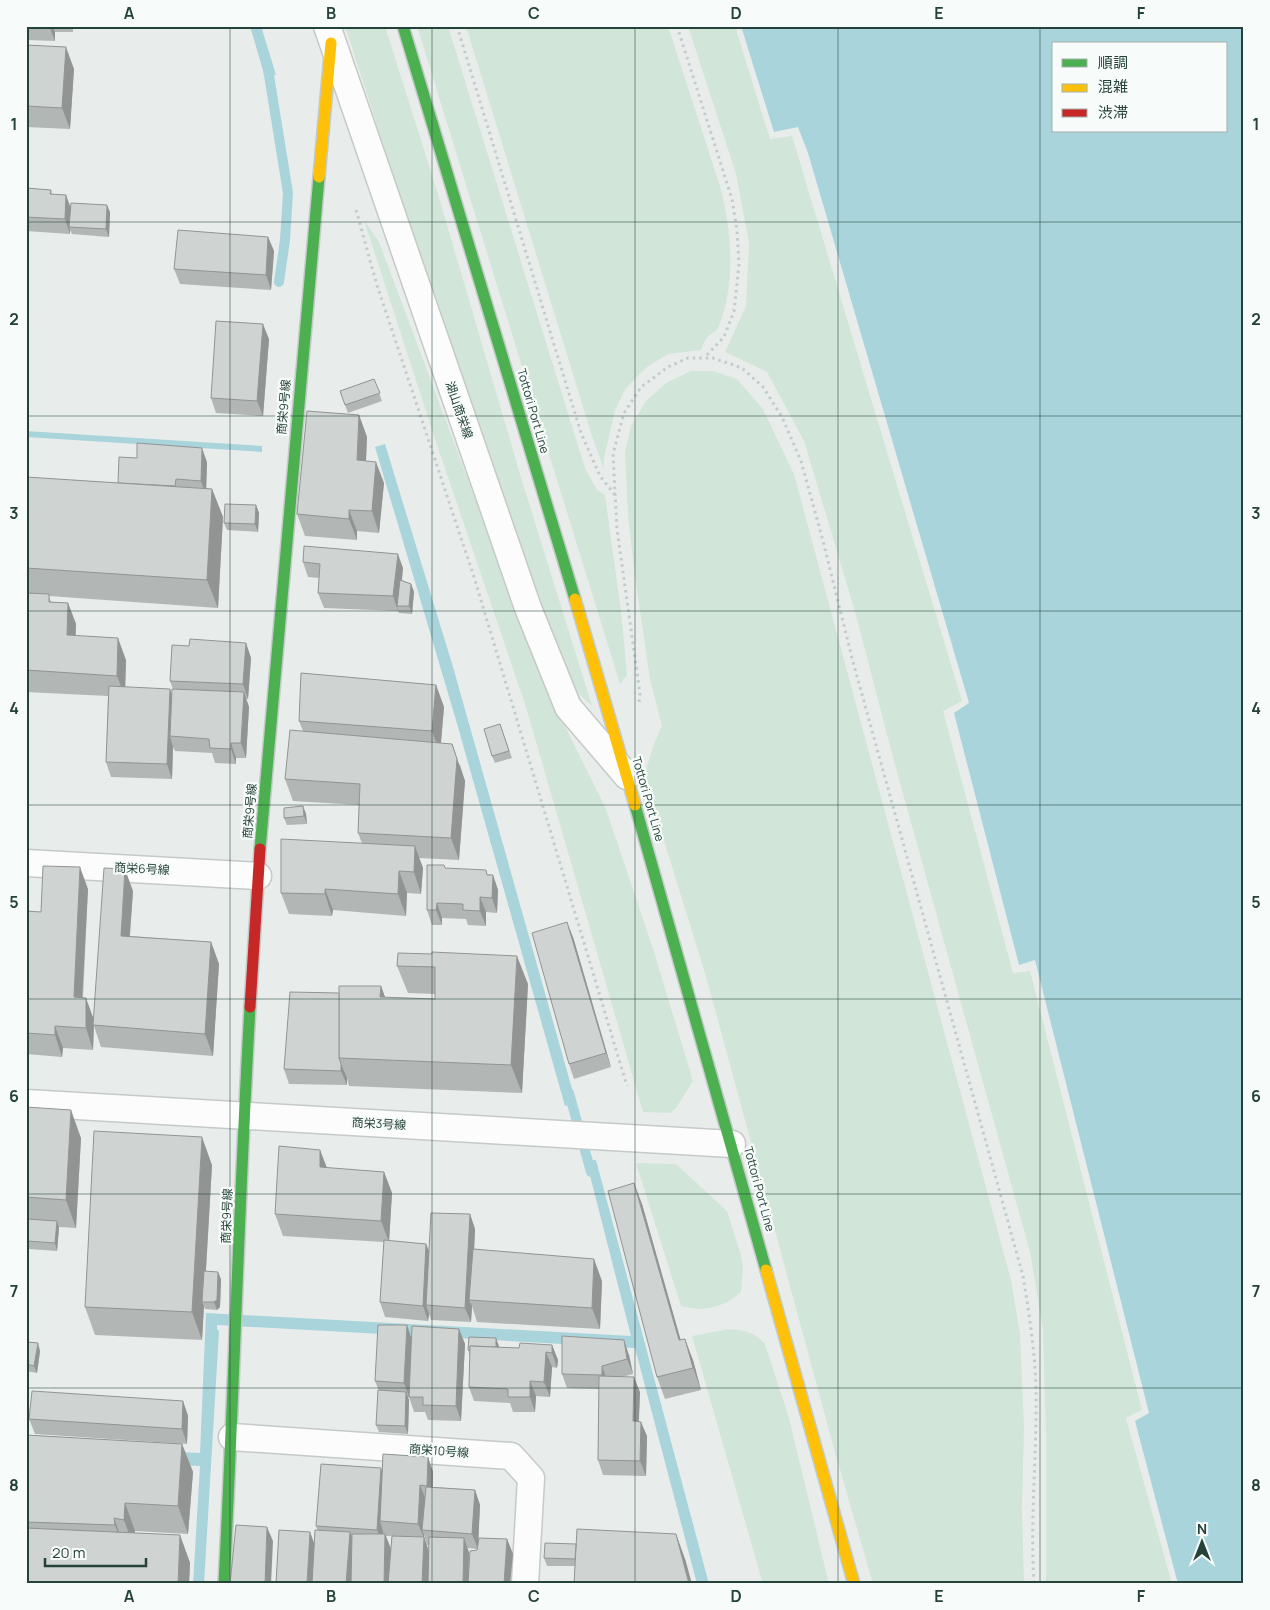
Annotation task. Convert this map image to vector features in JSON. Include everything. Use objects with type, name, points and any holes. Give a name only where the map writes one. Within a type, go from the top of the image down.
[{"type":"main road","name":"Tottori Port Line","points":[[403,26],[627,776],[732,1144],[854,1584]]},
{"type":"main road","name":"商栄9号線","points":[[224,1584],[232,1438],[244,1117],[258,876],[329,34]]},
{"type":"street","name":"湖山商栄線","points":[[329,34],[528,608],[568,707],[627,776]]},
{"type":"street","name":"商栄6号線","points":[[26,863],[258,876]]},
{"type":"street","name":"商栄3号線","points":[[26,1103],[732,1144]]},
{"type":"street","name":"商栄10号線","points":[[232,1438],[511,1456],[531,1478],[526,1584]]},
{"type":"path","points":[[457,26],[581,433],[600,476],[615,495]]},
{"type":"path","points":[[677,26],[732,199],[738,230],[739,265],[734,311],[724,337],[705,358]]},
{"type":"path","points":[[355,208],[377,285],[474,577],[627,1086]]},
{"type":"path","points":[[617,743],[637,716],[640,694],[617,529],[613,454],[624,413],[641,387],[668,367],[688,358],[712,358],[742,368],[763,387],[782,417],[801,461],[853,662],[1023,1276],[1036,1388],[1031,1544],[1034,1584]]},
{"type":"green space","points":[[345,26],[385,26],[438,194],[520,474],[592,706],[576,691],[547,625],[403,206]]},
{"type":"green space","points":[[417,26],[448,26],[585,468],[597,490],[605,495],[621,611],[627,675],[620,684]]},
{"type":"green space","points":[[466,26],[668,26],[720,186],[729,238],[730,274],[728,292],[719,326],[706,339],[701,350],[668,354],[647,367],[626,388],[615,410],[604,458],[604,469],[592,436]]},
{"type":"green space","points":[[688,26],[735,26],[770,139],[792,136],[962,701],[943,711],[1013,973],[1030,971],[1142,1410],[1126,1418],[1172,1584],[1046,1584],[1046,1439],[1043,1329],[1030,1252],[892,754],[856,615],[804,441],[767,372],[725,352],[746,306],[749,243],[736,174]]},
{"type":"green space","points":[[364,220],[379,242],[509,589],[555,706],[606,809],[654,952],[693,1081],[676,1108],[670,1113],[643,1112],[526,707],[433,433]]},
{"type":"green space","points":[[691,371],[713,371],[737,379],[763,409],[794,474],[1011,1280],[1020,1334],[1024,1429],[1022,1508],[1024,1584],[873,1584],[833,1445],[707,980],[644,776],[662,726],[650,679],[635,577],[628,516],[625,452],[631,426],[646,401],[666,383]]},
{"type":"green space","points":[[636,1163],[676,1164],[727,1211],[741,1255],[743,1268],[741,1292],[727,1302],[713,1307],[698,1309],[681,1306]]},
{"type":"green space","points":[[729,1329],[749,1332],[765,1344],[789,1418],[829,1584],[763,1584],[692,1336]]},
{"type":"water","points":[[250,26],[261,26],[276,75],[264,74]]},
{"type":"water","points":[[741,26],[1244,26],[1244,1584],[1178,1584],[1135,1421],[1149,1413],[1035,960],[1019,965],[954,713],[969,703],[808,153],[798,127],[774,132]]},
{"type":"water","points":[[26,431],[262,446],[262,452],[26,437]]},
{"type":"water","points":[[385,444],[453,667],[576,1103],[565,1106],[456,720],[375,447]]},
{"type":"water","points":[[586,1160],[596,1160],[709,1584],[697,1584],[635,1348],[217,1325],[219,1331],[204,1584],[193,1584],[200,1466],[26,1457],[26,1445],[200,1453],[206,1313],[631,1336]]},
{"type":"building","points":[[26,45],[66,47],[62,108],[26,106]]},
{"type":"building","points":[[26,188],[51,190],[50,194],[66,195],[65,219],[26,217]]},
{"type":"building","points":[[71,203],[107,205],[106,229],[69,227]]},
{"type":"building","points":[[178,230],[268,237],[266,275],[174,269]]},
{"type":"building","points":[[216,321],[263,324],[257,401],[211,398]]},
{"type":"building","points":[[374,379],[380,393],[345,405],[340,391]]},
{"type":"building","points":[[307,411],[359,415],[357,460],[376,462],[372,511],[349,510],[349,519],[297,514]]},
{"type":"building","points":[[137,443],[202,448],[201,481],[176,479],[175,486],[118,483],[119,457],[137,458]]},
{"type":"building","points":[[26,477],[212,489],[207,580],[26,568]]},
{"type":"building","points":[[225,504],[256,505],[255,524],[224,523]]},
{"type":"building","points":[[304,546],[398,554],[393,596],[318,593],[320,564],[303,562]]},
{"type":"building","points":[[400,580],[411,584],[409,606],[397,606]]},
{"type":"building","points":[[26,593],[49,594],[49,602],[68,603],[67,635],[118,638],[117,676],[26,670]]},
{"type":"building","points":[[190,639],[246,643],[243,684],[170,681],[172,645],[189,646]]},
{"type":"building","points":[[301,673],[436,685],[432,731],[299,721]]},
{"type":"building","points":[[109,686],[170,689],[167,764],[106,762]]},
{"type":"building","points":[[172,689],[244,692],[241,743],[231,743],[231,749],[210,748],[209,739],[170,736]]},
{"type":"building","points":[[500,724],[509,751],[492,756],[484,729]]},
{"type":"building","points":[[290,730],[452,744],[457,759],[451,838],[358,833],[360,784],[285,779]]},
{"type":"building","points":[[303,806],[304,816],[284,818],[284,808]]},
{"type":"building","points":[[281,839],[415,846],[414,872],[399,871],[398,894],[325,889],[325,894],[281,893]]},
{"type":"building","points":[[427,865],[486,870],[487,875],[493,875],[492,898],[480,897],[480,911],[463,910],[463,904],[437,903],[436,910],[427,910]]},
{"type":"building","points":[[43,866],[80,867],[74,997],[86,998],[86,1028],[55,1026],[55,1035],[26,1033],[26,911],[41,912]]},
{"type":"building","points":[[104,868],[125,869],[121,936],[211,942],[205,1034],[93,1025]]},
{"type":"building","points":[[567,922],[606,1053],[569,1064],[532,933]]},
{"type":"building","points":[[432,952],[517,956],[511,1065],[339,1058],[339,986],[381,986],[380,997],[435,999],[435,967],[397,966],[398,953],[432,954]]},
{"type":"building","points":[[290,992],[339,993],[339,1058],[341,1071],[284,1069]]},
{"type":"building","points":[[26,1107],[71,1110],[66,1200],[26,1197]]},
{"type":"building","points":[[94,1131],[202,1137],[192,1312],[85,1307]]},
{"type":"building","points":[[279,1146],[320,1150],[320,1167],[384,1172],[381,1221],[275,1214]]},
{"type":"building","points":[[634,1183],[679,1340],[685,1339],[693,1368],[657,1377],[608,1191]]},
{"type":"building","points":[[431,1213],[470,1214],[465,1308],[426,1305]]},
{"type":"building","points":[[27,1219],[57,1221],[55,1243],[27,1241]]},
{"type":"building","points":[[384,1240],[426,1244],[423,1306],[380,1302]]},
{"type":"building","points":[[473,1249],[594,1259],[592,1308],[469,1300]]},
{"type":"building","points":[[204,1271],[218,1272],[217,1300],[214,1302],[202,1302]]},
{"type":"building","points":[[378,1325],[407,1325],[404,1383],[375,1381]]},
{"type":"building","points":[[412,1326],[459,1329],[456,1406],[423,1405],[423,1397],[409,1397]]},
{"type":"building","points":[[562,1336],[624,1340],[627,1359],[602,1366],[602,1375],[562,1374]]},
{"type":"building","points":[[469,1337],[496,1338],[496,1347],[470,1346],[470,1350],[468,1350]]},
{"type":"building","points":[[27,1342],[38,1343],[34,1366],[26,1364]]},
{"type":"building","points":[[520,1343],[552,1345],[552,1353],[546,1352],[544,1382],[530,1381],[530,1397],[508,1397],[508,1389],[469,1387],[470,1346],[519,1348]]},
{"type":"building","points":[[599,1376],[634,1377],[633,1421],[641,1422],[640,1461],[598,1460]]},
{"type":"building","points":[[378,1390],[406,1392],[405,1426],[376,1425]]},
{"type":"building","points":[[32,1391],[183,1401],[182,1429],[29,1419]]},
{"type":"building","points":[[26,1435],[182,1444],[178,1506],[125,1503],[124,1520],[114,1518],[115,1525],[26,1522]]},
{"type":"building","points":[[383,1454],[428,1457],[427,1486],[420,1485],[418,1524],[380,1521]]},
{"type":"building","points":[[321,1464],[381,1468],[377,1530],[316,1526]]},
{"type":"building","points":[[426,1487],[475,1490],[472,1534],[422,1530]]},
{"type":"building","points":[[236,1525],[267,1527],[265,1584],[230,1584]]},
{"type":"building","points":[[26,1528],[180,1535],[178,1584],[26,1584]]},
{"type":"building","points":[[577,1529],[676,1534],[689,1584],[574,1584]]},
{"type":"building","points":[[279,1530],[310,1532],[307,1584],[276,1584]]},
{"type":"building","points":[[315,1530],[350,1532],[346,1584],[312,1584]]},
{"type":"building","points":[[352,1534],[385,1534],[384,1584],[351,1584]]},
{"type":"building","points":[[392,1536],[424,1537],[422,1584],[388,1584]]},
{"type":"building","points":[[429,1537],[464,1538],[463,1584],[428,1584]]},
{"type":"building","points":[[479,1538],[507,1539],[504,1584],[468,1584],[470,1551],[477,1550]]},
{"type":"building","points":[[545,1543],[576,1544],[575,1559],[544,1558]]},
{"type":"waterway","points":[[267,63],[288,193],[285,240],[279,282]]},
{"type":"waterway","points":[[569,1093],[591,1172]]},
{"type":"traffic: fast","points":[[403,26],[575,599]]},
{"type":"traffic: fast","points":[[260,849],[319,177]]},
{"type":"traffic: fast","points":[[635,805],[766,1270]]},
{"type":"traffic: fast","points":[[224,1584],[250,1007]]},
{"type":"traffic: slow","points":[[319,177],[331,43]]},
{"type":"traffic: slow","points":[[575,599],[635,805]]},
{"type":"traffic: slow","points":[[766,1270],[854,1584]]},
{"type":"traffic: jam","points":[[250,1007],[260,849]]}]
